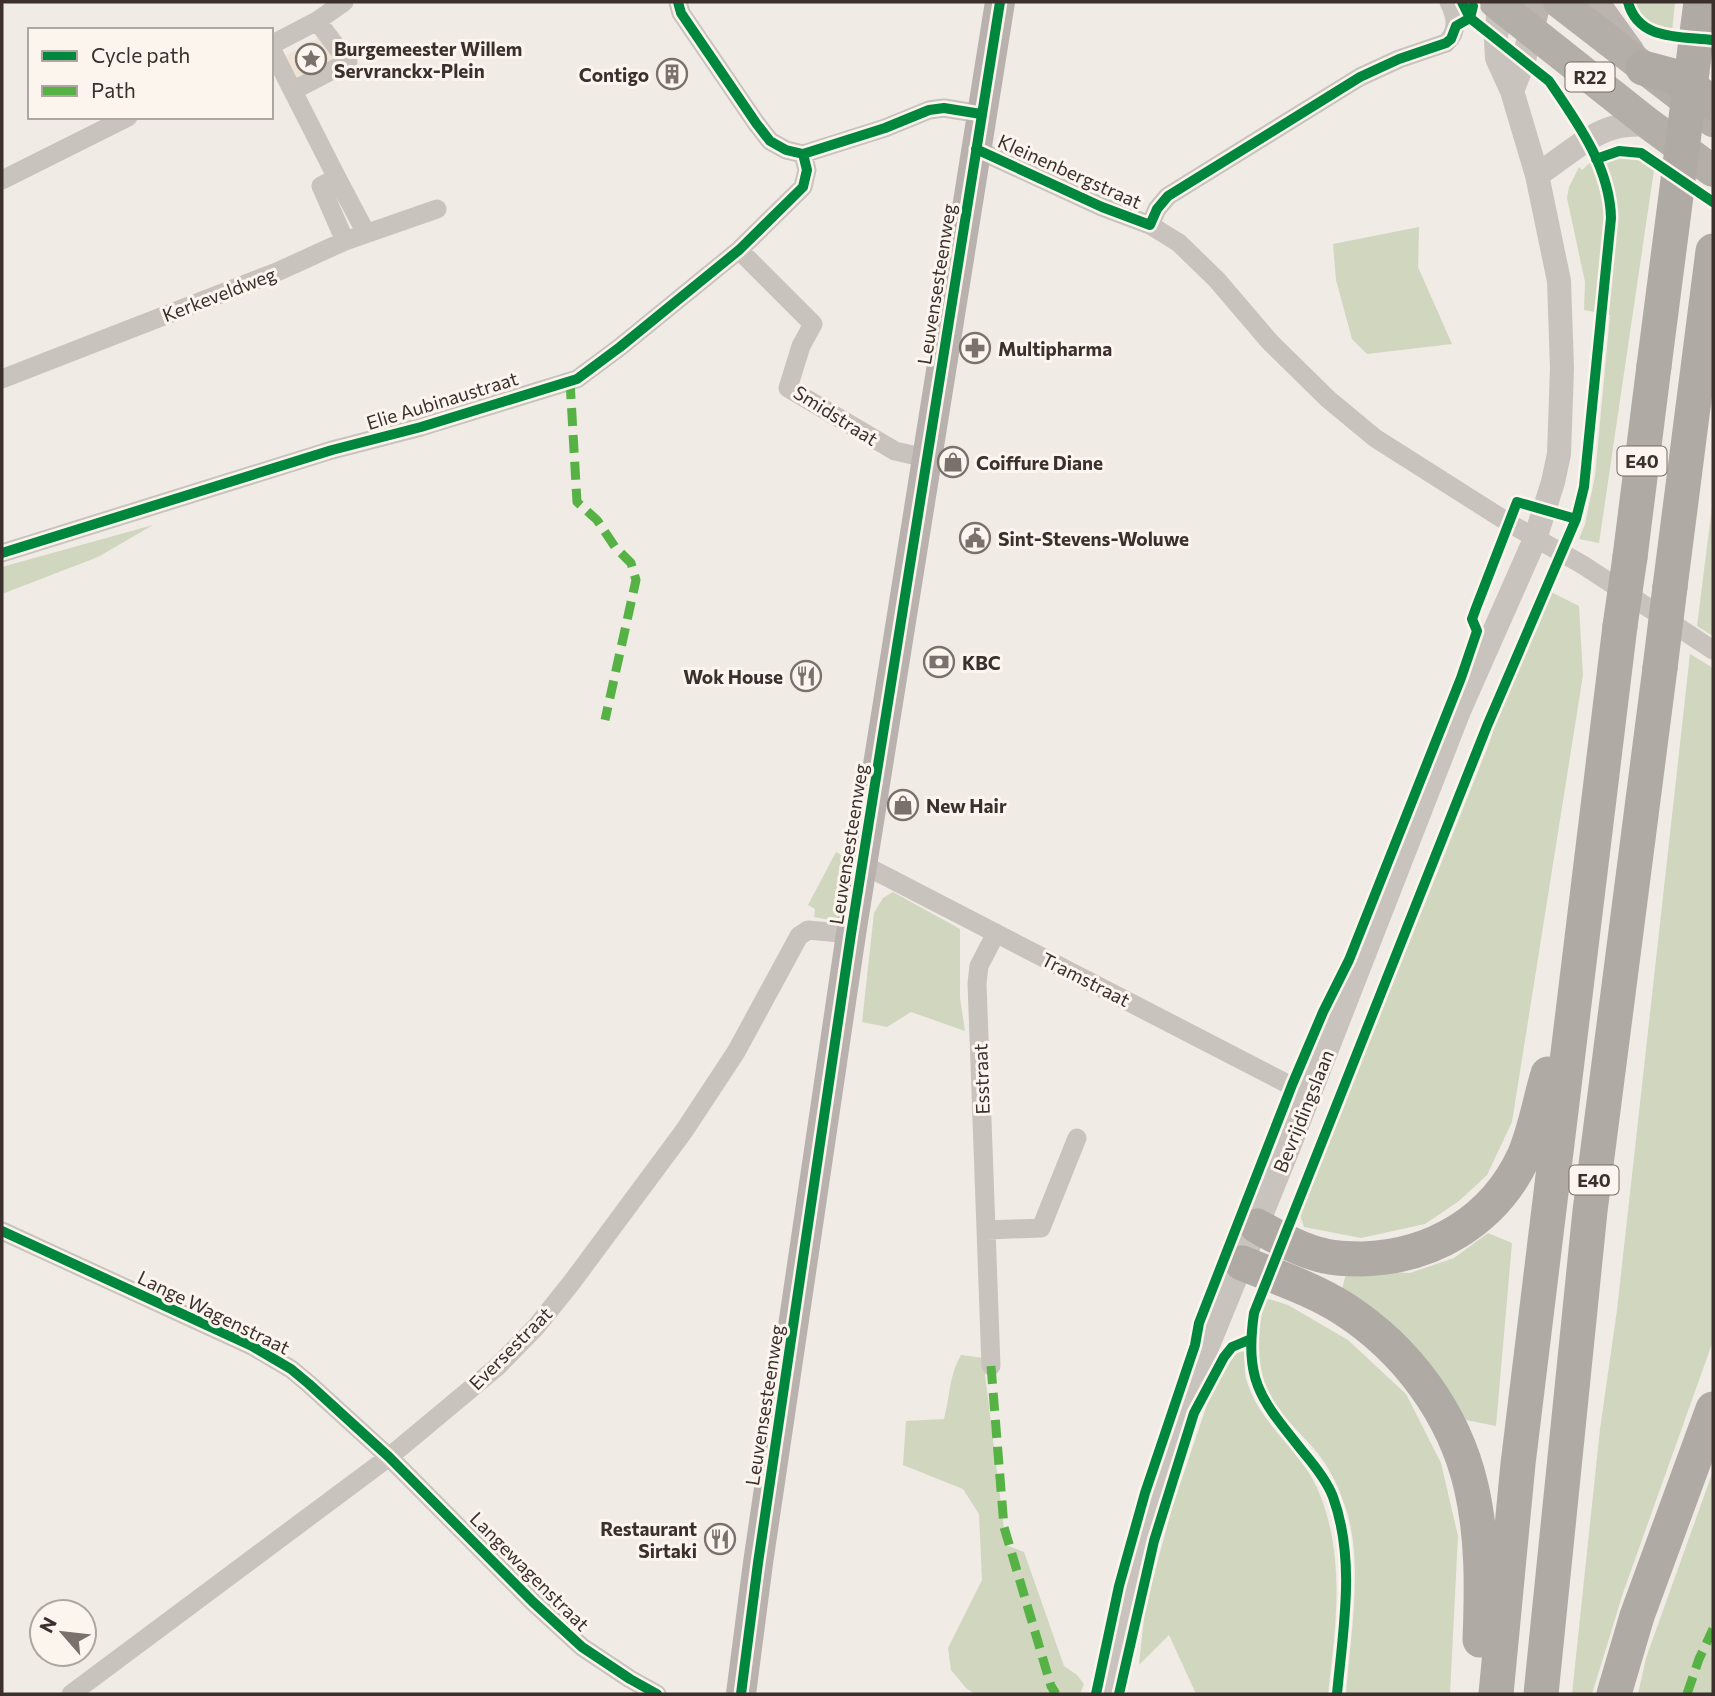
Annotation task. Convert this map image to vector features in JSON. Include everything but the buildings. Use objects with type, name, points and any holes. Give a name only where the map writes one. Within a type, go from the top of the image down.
[{"type":"highway","name":"R22","points":[[1559,2],[1713,121]]},
{"type":"highway","name":"E40","points":[[1496,1694],[1518,1464],[1577,973],[1701,2]]},
{"type":"highway","name":"R22","points":[[1498,3],[1534,16],[1649,124],[1713,171]]},
{"type":"highway","points":[[1643,68],[1672,76],[1713,103]]},
{"type":"highway","name":"E40","points":[[1541,1694],[1590,1211],[1713,251]]},
{"type":"highway","points":[[1257,1226],[1304,1251],[1327,1257],[1385,1258],[1441,1242],[1481,1215],[1512,1178],[1525,1154],[1577,973]]},
{"type":"highway","points":[[1242,1263],[1313,1293],[1368,1326],[1396,1350],[1420,1378],[1441,1414],[1461,1454],[1471,1486],[1476,1517],[1481,1563],[1478,1694]]},
{"type":"highway","points":[[1614,1694],[1637,1616],[1713,1409]]},
{"type":"main road","name":"Leuvensesteenweg","points":[[741,1694],[851,934],[1000,2]]},
{"type":"main road","points":[[1595,2],[1643,68]]},
{"type":"street","points":[[273,45],[317,21],[344,2]]},
{"type":"street","points":[[678,2],[681,13],[770,141],[786,150],[803,154],[885,128],[929,110],[944,108],[981,114]]},
{"type":"street","points":[[1150,225],[1157,209],[1168,196],[1339,89],[1399,59],[1446,43],[1456,26],[1454,11],[1449,2]]},
{"type":"street","points":[[1694,2],[1713,14]]},
{"type":"street","name":"Bevrijdingslaan","points":[[1108,1694],[1129,1587],[1185,1402],[1459,711],[1535,539],[1553,482],[1559,454],[1562,368],[1559,281],[1537,175],[1512,91],[1497,58],[1498,3]]},
{"type":"street","points":[[1512,91],[1524,61],[1534,16]]},
{"type":"street","points":[[293,90],[348,62],[317,21]]},
{"type":"street","points":[[273,50],[366,233]]},
{"type":"street","points":[[2,180],[124,119]]},
{"type":"street","points":[[1537,175],[1563,159],[1585,140],[1606,130],[1617,126],[1649,124]]},
{"type":"street","name":"Kleinenbergstraat","points":[[976,149],[1102,207],[1150,225],[1179,243],[1217,280],[1270,342],[1352,420],[1386,445],[1535,539],[1583,565],[1713,650]]},
{"type":"street","name":"Elie Aubinaustraat","points":[[2,553],[319,454],[421,427],[577,379],[739,250],[803,187],[807,170],[803,154]]},
{"type":"street","points":[[337,178],[321,186],[345,242]]},
{"type":"street","name":"Kerkeveldweg","points":[[2,379],[279,271],[366,233],[437,209]]},
{"type":"street","name":"Smidstraat","points":[[739,250],[813,324],[806,334],[788,388],[894,451],[926,458]]},
{"type":"street","name":"Tramstraat","points":[[862,864],[1309,1094]]},
{"type":"street","name":"Eversestraat","points":[[71,1694],[389,1457],[497,1367],[536,1327],[572,1282],[684,1130],[736,1052],[799,936],[808,930],[851,934]]},
{"type":"street","name":"Esstraat","points":[[991,1366],[977,984],[979,966],[996,933]]},
{"type":"street","points":[[987,1230],[1041,1228],[1077,1138]]},
{"type":"street","name":"Lange Wagenstraat","points":[[2,1231],[272,1357],[291,1369],[389,1457]]},
{"type":"street","name":"Langewagenstraat","points":[[389,1457],[533,1602],[582,1647],[657,1694]]},
{"type":"green space","points":[[1633,2],[1675,2],[1672,32],[1648,22]]},
{"type":"green space","points":[[1625,153],[1636,154],[1655,163],[1599,543],[1579,539],[1585,524],[1595,476],[1610,315],[1584,310],[1585,282],[1567,198],[1569,187],[1579,167],[1582,170],[1592,161]]},
{"type":"green space","points":[[1419,227],[1418,267],[1452,344],[1367,354],[1352,339],[1336,280],[1333,244]]},
{"type":"green space","points":[[1713,499],[1713,636],[1697,626]]},
{"type":"green space","points":[[153,525],[98,557],[2,594],[2,567]]},
{"type":"green space","points":[[1551,592],[1579,606],[1583,675],[1512,1122],[1487,1175],[1459,1201],[1425,1224],[1361,1238],[1304,1227],[1300,1215],[1490,741],[1497,715]]},
{"type":"green space","points":[[1690,654],[1713,668],[1713,1341],[1623,1593],[1592,1694],[1572,1694],[1600,1429],[1617,1310]]},
{"type":"green space","points":[[836,852],[849,860],[840,918],[835,921],[814,917],[815,909],[808,905]]},
{"type":"green space","points":[[893,892],[960,929],[960,998],[965,1031],[911,1012],[887,1027],[862,1022],[874,913],[883,898]]},
{"type":"green space","points":[[1488,1233],[1512,1243],[1496,1426],[1461,1419],[1342,1289],[1347,1270],[1410,1273],[1454,1258]]},
{"type":"green space","points":[[1266,1298],[1288,1305],[1348,1340],[1406,1394],[1441,1463],[1458,1536],[1450,1694],[1346,1694],[1355,1577],[1351,1530],[1342,1498],[1329,1470],[1277,1408],[1262,1381],[1258,1366],[1257,1340]]},
{"type":"green space","points":[[1234,1350],[1245,1352],[1245,1376],[1252,1396],[1310,1475],[1327,1515],[1336,1565],[1336,1617],[1328,1694],[1196,1694],[1169,1635],[1139,1665],[1145,1608],[1172,1508],[1211,1393]]},
{"type":"green space","points":[[961,1355],[983,1358],[1006,1545],[1024,1552],[1064,1666],[1084,1684],[1080,1694],[975,1694],[966,1688],[951,1670],[948,1648],[982,1580],[979,1514],[963,1489],[903,1465],[906,1421],[944,1419],[952,1378]]},
{"type":"green space","points":[[1713,1471],[1713,1694],[1638,1694],[1646,1658]]},
{"type":"shaded area","name":"Burgemeester Willem Servranckx-Plein","points":[[318,38],[336,59],[298,80],[286,56]]},
{"type":"marked path","points":[[570,381],[577,502],[597,520],[615,547],[631,563],[636,580],[605,720]]},
{"type":"marked path","points":[[991,1366],[1004,1527],[1051,1686],[1056,1694]]},
{"type":"marked path","points":[[1687,1694],[1713,1629]]},
{"type":"cycle path","points":[[678,2],[681,13],[756,123],[770,141],[786,150],[803,154],[885,128],[929,110],[944,108],[981,114]]},
{"type":"cycle path","points":[[741,1694],[851,934],[1000,2]]},
{"type":"cycle path","points":[[1337,1694],[1346,1595],[1340,1521],[1324,1479],[1277,1419],[1260,1390],[1254,1375],[1252,1357],[1254,1313],[1487,726],[1576,519],[1584,487],[1611,218],[1605,181],[1598,163],[1581,129],[1549,81],[1470,18],[1462,2]]},
{"type":"cycle path","points":[[1628,2],[1633,15],[1651,30],[1675,37],[1713,40]]},
{"type":"cycle path","points":[[976,149],[1102,207],[1150,225],[1157,209],[1168,196],[1360,77],[1399,59],[1446,43],[1451,39],[1456,26],[1470,18],[1473,6]]},
{"type":"cycle path","points":[[1596,159],[1619,151],[1641,153],[1713,202]]},
{"type":"cycle path","points":[[2,553],[332,450],[421,427],[577,379],[739,250],[803,187],[807,170],[803,154]]},
{"type":"cycle path","points":[[1096,1694],[1119,1586],[1145,1493],[1195,1345],[1199,1323],[1292,1085],[1349,960],[1461,678],[1477,631],[1472,619],[1517,502],[1576,519]]},
{"type":"cycle path","points":[[2,1231],[252,1346],[291,1369],[389,1457],[533,1602],[582,1647],[657,1694]]},
{"type":"cycle path","points":[[1119,1694],[1154,1541],[1194,1413],[1224,1357],[1232,1347],[1251,1339]]},
{"type":"place","name":"Burgemeester Willem Servranckx-Plein","points":[[311,59]]},
{"type":"place","name":"Contigo","points":[[672,74]]},
{"type":"place","name":"Multipharma","points":[[975,348]]},
{"type":"place","name":"Coiffure Diane","points":[[953,462]]},
{"type":"place","name":"Sint-Stevens-Woluwe","points":[[975,538]]},
{"type":"place","name":"KBC","points":[[939,662]]},
{"type":"place","name":"Wok House","points":[[806,676]]},
{"type":"place","name":"New Hair","points":[[903,805]]},
{"type":"place","name":"Restaurant Sirtaki","points":[[720,1539]]}]
